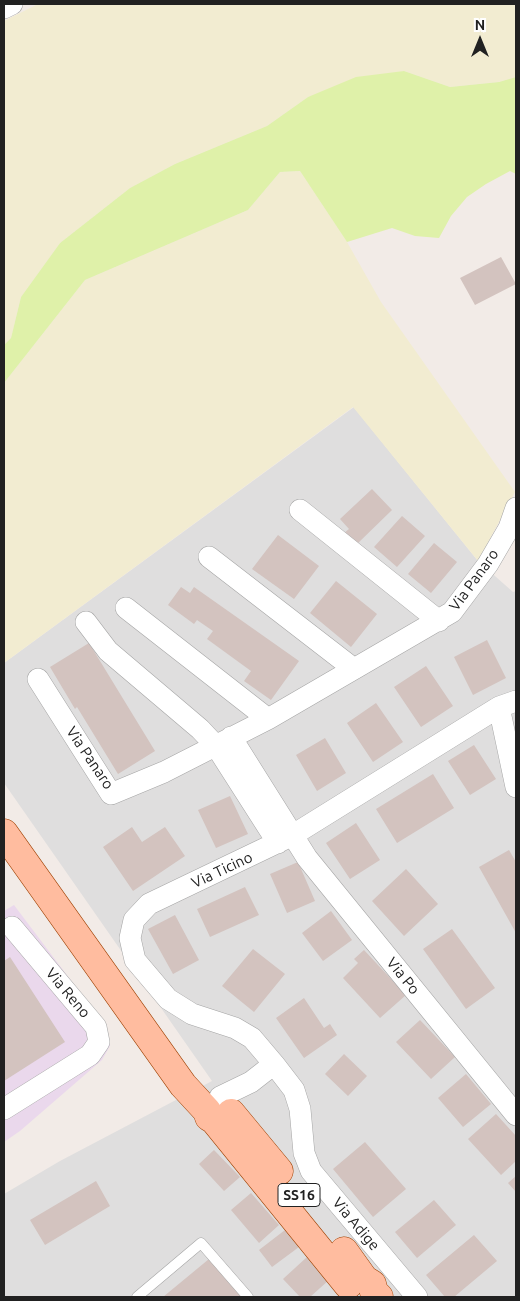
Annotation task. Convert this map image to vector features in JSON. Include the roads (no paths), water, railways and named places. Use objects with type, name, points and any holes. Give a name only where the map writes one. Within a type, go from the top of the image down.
[{"type":"main road","name":"SS16","points":[[4,833],[183,1085],[220,1108],[241,1124],[354,1263],[358,1292]]},
{"type":"street","points":[[4,8],[12,4]]},
{"type":"street","name":"Via Panaro","points":[[38,680],[111,794],[164,772],[268,718],[452,612],[488,564],[509,528],[516,508]]},
{"type":"street","name":"Via Panaro","points":[[300,510],[439,621]]},
{"type":"street","points":[[209,557],[354,669]]},
{"type":"street","points":[[126,608],[268,718]]},
{"type":"street","points":[[86,622],[108,651],[200,729],[223,742],[286,839]]},
{"type":"street","points":[[508,704],[516,787]]},
{"type":"street","name":"Via Ticino","points":[[274,1064],[252,1038],[235,1028],[192,1014],[168,999],[135,960],[130,938],[134,920],[149,904],[286,839],[508,704]]},
{"type":"street","name":"Via Po","points":[[286,839],[308,858],[516,1115]]},
{"type":"street","name":"Via Reno","points":[[4,1109],[90,1055],[99,1042],[96,1027],[7,925]]},
{"type":"street","points":[[220,1108],[274,1064]]},
{"type":"street","name":"Via Adige","points":[[274,1064],[294,1090],[300,1109],[304,1153],[311,1171],[417,1297]]},
{"type":"lane","points":[[137,1297],[201,1243],[248,1297]]}]
